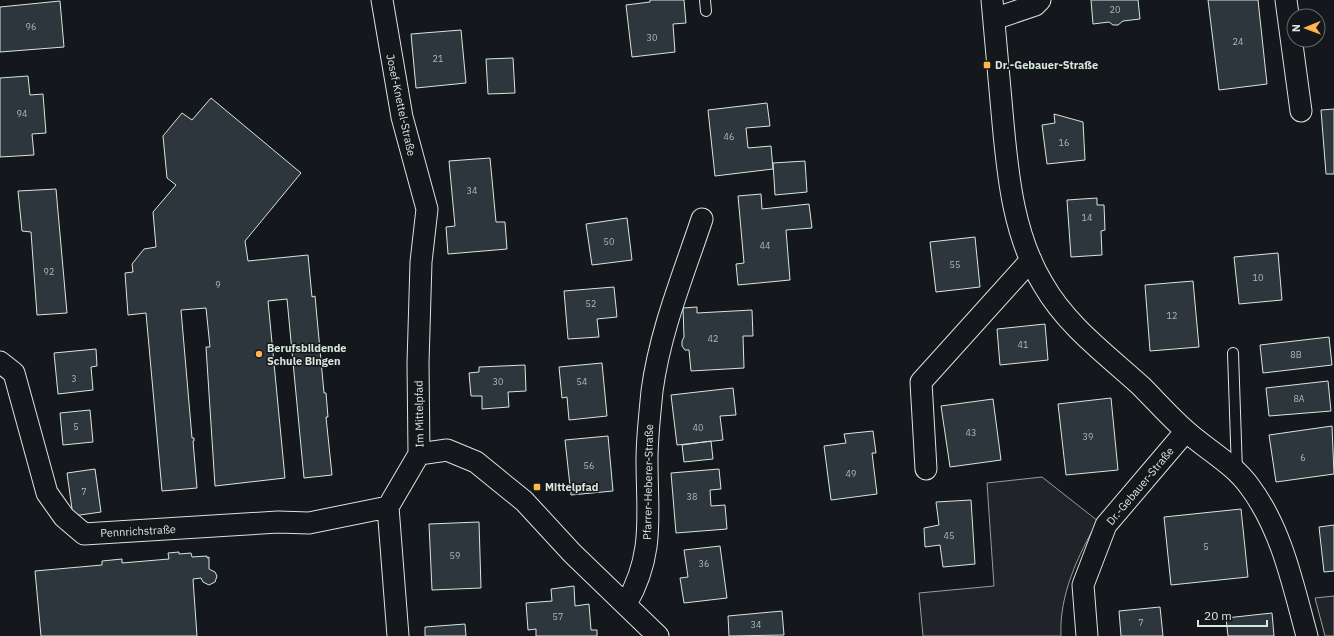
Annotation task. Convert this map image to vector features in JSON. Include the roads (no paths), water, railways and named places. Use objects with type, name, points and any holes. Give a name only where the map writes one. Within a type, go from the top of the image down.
[{"type":"street","name":"Josef-Knettel-Straße","points":[[382,0],[402,117],[427,209]]},
{"type":"street","points":[[1040,0],[1035,5],[993,9],[1010,175],[1020,232],[1031,260],[1043,284],[1068,320],[1141,386],[1186,431],[1237,471],[1261,502],[1273,525],[1292,582],[1307,636]]},
{"type":"street","points":[[1286,0],[1301,111]]},
{"type":"street","name":"Im Mittelpfad","points":[[388,507],[419,454],[418,363],[421,262],[427,209]]},
{"type":"street","name":"Pfarrer-Heberer-Straße","points":[[626,604],[637,585],[646,556],[649,534],[648,435],[657,362],[673,304],[702,219]]},
{"type":"street","points":[[926,469],[921,382],[1031,260]]},
{"type":"street","name":"Pennrichstraße","points":[[0,362],[14,373],[47,493],[64,517],[84,534],[278,522],[309,523],[388,507]]},
{"type":"street","name":"Dr.-Gebauer-Straße","points":[[1087,636],[1083,585],[1106,525],[1186,431]]},
{"type":"street","points":[[419,454],[447,450],[476,462],[524,501],[572,553],[658,636]]},
{"type":"street","points":[[388,507],[398,636]]},
{"type":"lane","points":[[705,0],[706,11]]},
{"type":"lane","points":[[1233,353],[1237,471]]},
{"type":"place","name":"Dr.-Gebauer-Straße","points":[[987,65]]},
{"type":"place","name":"Berufsbildende Schule Bingen","points":[[259,354]]},
{"type":"place","name":"Mittelpfad","points":[[537,487]]}]
